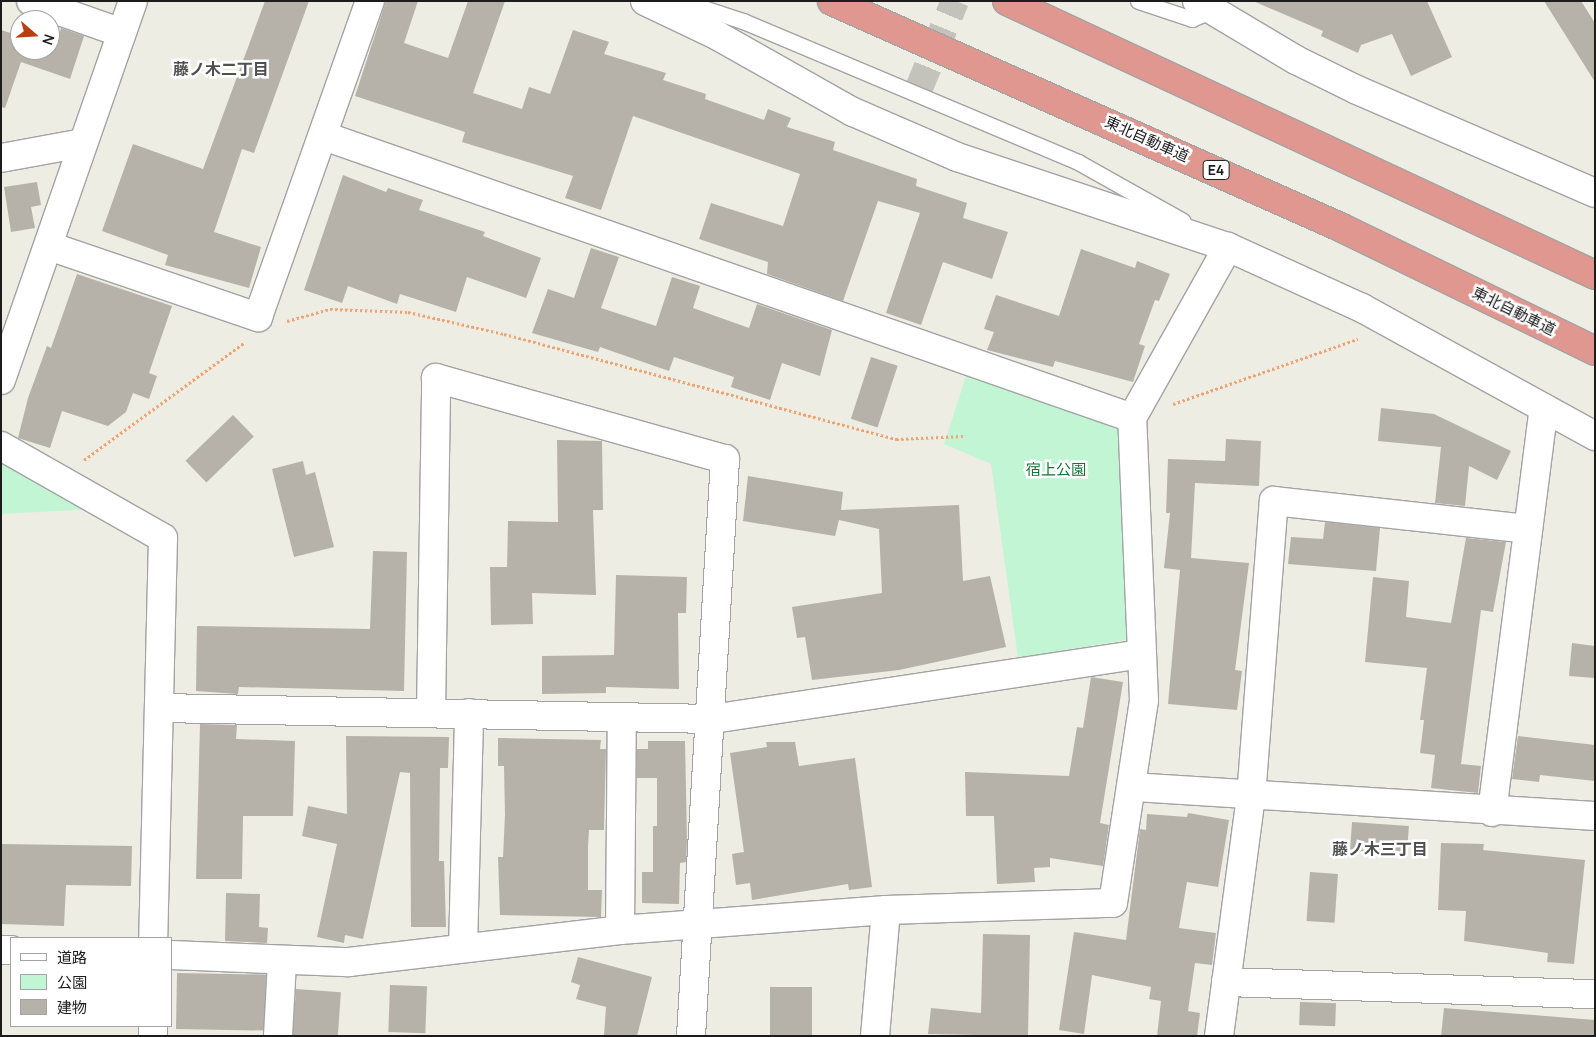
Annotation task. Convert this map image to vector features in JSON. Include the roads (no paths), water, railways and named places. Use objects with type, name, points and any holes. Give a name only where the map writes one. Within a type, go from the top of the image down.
[{"type":"highway","name":"東北自動車道","points":[[832,1],[1340,227],[1595,351]]},
{"type":"highway","points":[[1006,1],[1595,275]]},
{"type":"street","points":[[31,1],[122,33]]},
{"type":"street","points":[[1,380],[133,1]]},
{"type":"street","points":[[49,246],[258,317],[324,136],[370,1]]},
{"type":"street","points":[[645,1],[718,36],[853,112],[956,157],[1228,247],[1395,326],[1595,436]]},
{"type":"street","points":[[1210,4],[1296,60],[1357,90],[1595,193]]},
{"type":"street","points":[[324,136],[1132,418]]},
{"type":"street","points":[[1,158],[83,143]]},
{"type":"street","points":[[172,955],[282,962],[349,962],[620,930],[886,910],[1112,903],[1133,787],[1144,700],[1140,654],[1132,418],[1228,247]]},
{"type":"street","points":[[431,712],[436,378],[725,459],[700,924],[691,1036]]},
{"type":"street","points":[[1492,812],[1526,529],[1544,408]]},
{"type":"street","points":[[1,446],[163,538],[153,937]]},
{"type":"street","points":[[1219,1036],[1251,797],[1274,501],[1526,529]]},
{"type":"street","points":[[160,708],[712,719],[1140,654]]},
{"type":"street","points":[[463,948],[469,713]]},
{"type":"street","points":[[620,930],[622,717]]},
{"type":"street","points":[[1133,787],[1251,797],[1492,812],[1595,816]]},
{"type":"street","points":[[875,1036],[886,910]]},
{"type":"street","points":[[278,1036],[282,962]]},
{"type":"street","points":[[1226,982],[1595,994]]},
{"type":"lane","points":[[682,1],[743,21],[1078,162],[1228,247]]},
{"type":"lane","points":[[1138,1],[1192,19],[1210,4]]},
{"type":"tunnel","points":[[917,93],[955,1]]},
{"type":"district","name":"藤ノ木二丁目","points":[[221,69]]},
{"type":"district","name":"藤ノ木三丁目","points":[[1380,849]]},
{"type":"park label","name":"宿上公園","points":[[1056,470]]}]
